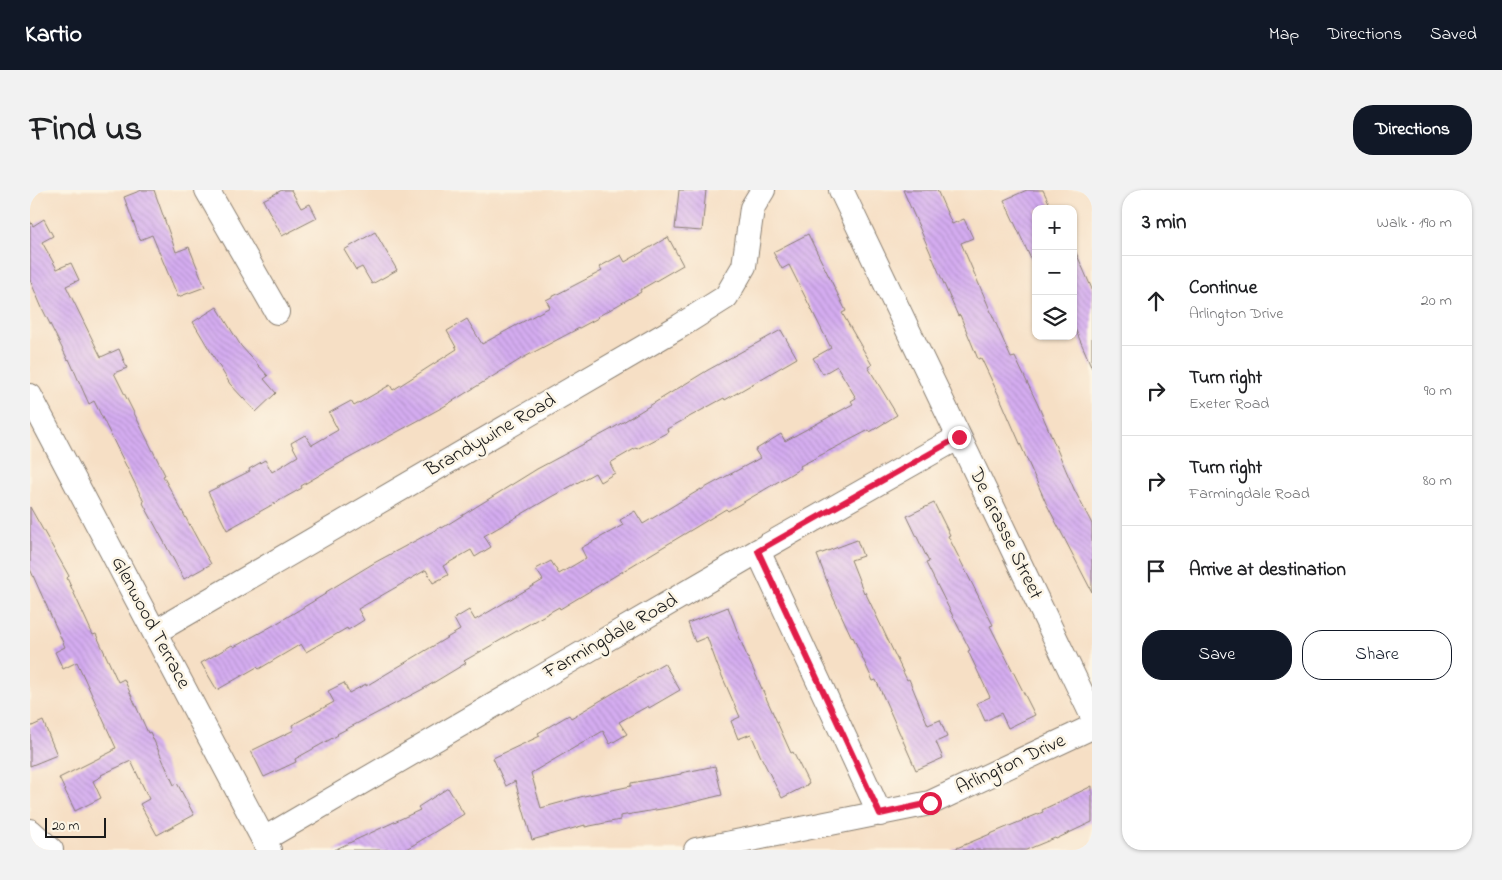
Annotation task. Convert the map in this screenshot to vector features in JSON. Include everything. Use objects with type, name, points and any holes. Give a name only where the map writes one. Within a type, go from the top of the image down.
[{"type":"street","points":[[207,190],[277,312]]},
{"type":"street","name":"Brandywine Road","points":[[155,632],[680,326],[726,297],[744,266],[752,208],[764,190]]},
{"type":"street","name":"De Grasse Street","points":[[841,190],[1092,715]]},
{"type":"street","name":"Glenwood Terrace","points":[[30,396],[267,845]]},
{"type":"street","name":"Farmingdale Road","points":[[267,845],[758,551],[959,437]]},
{"type":"street","points":[[758,551],[880,814]]},
{"type":"street","name":"Arlington Drive","points":[[696,850],[930,803],[1092,727]]},
{"type":"street","points":[[30,831],[51,850]]},
{"type":"building","points":[[142,190],[154,190],[176,252],[189,247],[205,287],[178,297],[152,235],[140,240],[124,197]]},
{"type":"building","points":[[282,190],[291,190],[301,208],[310,204],[317,218],[282,236],[263,200]]},
{"type":"building","points":[[679,190],[706,190],[702,231],[675,229]]},
{"type":"building","points":[[903,190],[937,190],[952,224],[964,219],[973,238],[961,243],[1011,358],[1015,357],[1074,489],[1092,524],[1092,592],[1046,503],[981,358],[978,359]]},
{"type":"building","points":[[1027,190],[1043,190],[1050,205],[1032,205],[1032,261],[1004,200]]},
{"type":"building","points":[[44,219],[53,236],[42,242],[57,269],[71,263],[79,280],[66,286],[101,357],[119,349],[127,368],[114,373],[165,475],[163,476],[211,564],[184,579],[143,503],[94,401],[89,404],[30,280],[30,221],[33,226]]},
{"type":"building","points":[[375,232],[397,270],[372,284],[362,267],[356,270],[344,250]]},
{"type":"building","points":[[808,234],[846,311],[842,313],[872,365],[868,367],[897,415],[870,432],[869,430],[800,466],[801,468],[728,511],[726,509],[560,609],[559,607],[464,661],[466,663],[423,689],[337,734],[295,759],[296,762],[264,777],[251,751],[294,730],[292,725],[334,702],[328,691],[344,683],[349,693],[366,684],[366,686],[460,630],[454,619],[469,610],[475,620],[543,580],[536,569],[551,561],[559,574],[586,558],[581,548],[623,525],[620,520],[635,511],[643,524],[701,489],[760,458],[755,450],[781,434],[785,441],[853,404],[851,401],[856,398],[837,366],[823,374],[813,358],[831,348],[789,265],[782,269],[773,252]]},
{"type":"building","points":[[668,237],[683,265],[640,290],[641,292],[598,318],[521,359],[443,407],[342,462],[301,486],[302,488],[227,530],[208,492],[250,471],[249,469],[265,460],[272,472],[298,456],[291,443],[305,435],[312,445],[338,430],[329,413],[351,401],[354,406],[390,385],[393,390],[457,349],[447,331],[467,319],[482,344],[550,307],[546,300],[602,271],[599,267],[621,255],[625,262]]},
{"type":"building","points":[[1077,255],[1092,289],[1092,368],[1077,333]]},
{"type":"building","points":[[217,307],[241,346],[268,376],[264,379],[276,393],[256,412],[230,384],[193,322]]},
{"type":"building","points":[[781,330],[797,358],[725,400],[724,398],[667,429],[668,432],[610,463],[615,473],[600,482],[595,473],[484,536],[491,547],[475,557],[471,550],[443,566],[448,575],[433,583],[426,570],[358,609],[364,620],[348,630],[347,628],[306,652],[301,644],[259,669],[257,667],[217,690],[201,663],[232,645],[234,647],[274,625],[374,563],[442,528],[537,469],[610,430],[708,370]]},
{"type":"building","points":[[934,503],[950,535],[948,536],[993,625],[990,626],[1035,715],[1008,728],[1001,713],[985,721],[977,703],[990,697],[968,651],[970,650],[926,563],[929,562],[907,516]]},
{"type":"building","points":[[30,507],[69,576],[67,578],[93,635],[96,634],[118,682],[124,679],[174,785],[177,783],[194,815],[157,835],[140,804],[149,799],[131,761],[101,775],[93,781],[101,798],[75,811],[59,778],[116,748],[77,662],[63,669],[55,652],[65,647],[30,569]]},
{"type":"building","points":[[857,540],[863,556],[851,560],[864,593],[907,680],[909,679],[928,725],[940,720],[947,737],[936,742],[943,758],[916,770],[876,680],[873,681],[833,597],[817,555]]},
{"type":"building","points":[[728,607],[744,649],[791,753],[793,752],[809,784],[782,798],[751,734],[738,739],[731,721],[740,717],[707,637],[695,642],[688,623]]},
{"type":"building","points":[[664,663],[680,690],[649,708],[648,706],[619,722],[627,734],[610,744],[603,731],[531,773],[541,808],[631,786],[631,783],[715,766],[722,795],[673,807],[620,816],[620,820],[585,827],[585,825],[532,840],[515,781],[506,786],[493,758],[540,736],[538,733],[569,715],[571,718]]},
{"type":"building","points":[[43,721],[57,755],[30,766],[30,727]]},
{"type":"building","points":[[1092,786],[1092,822],[1056,839],[1026,850],[952,850],[1043,812],[1042,810]]},
{"type":"building","points":[[448,788],[464,814],[404,850],[334,850],[420,810],[418,807]]},
{"type":"route","points":[[930,803],[880,814],[758,551],[959,437]]}]
